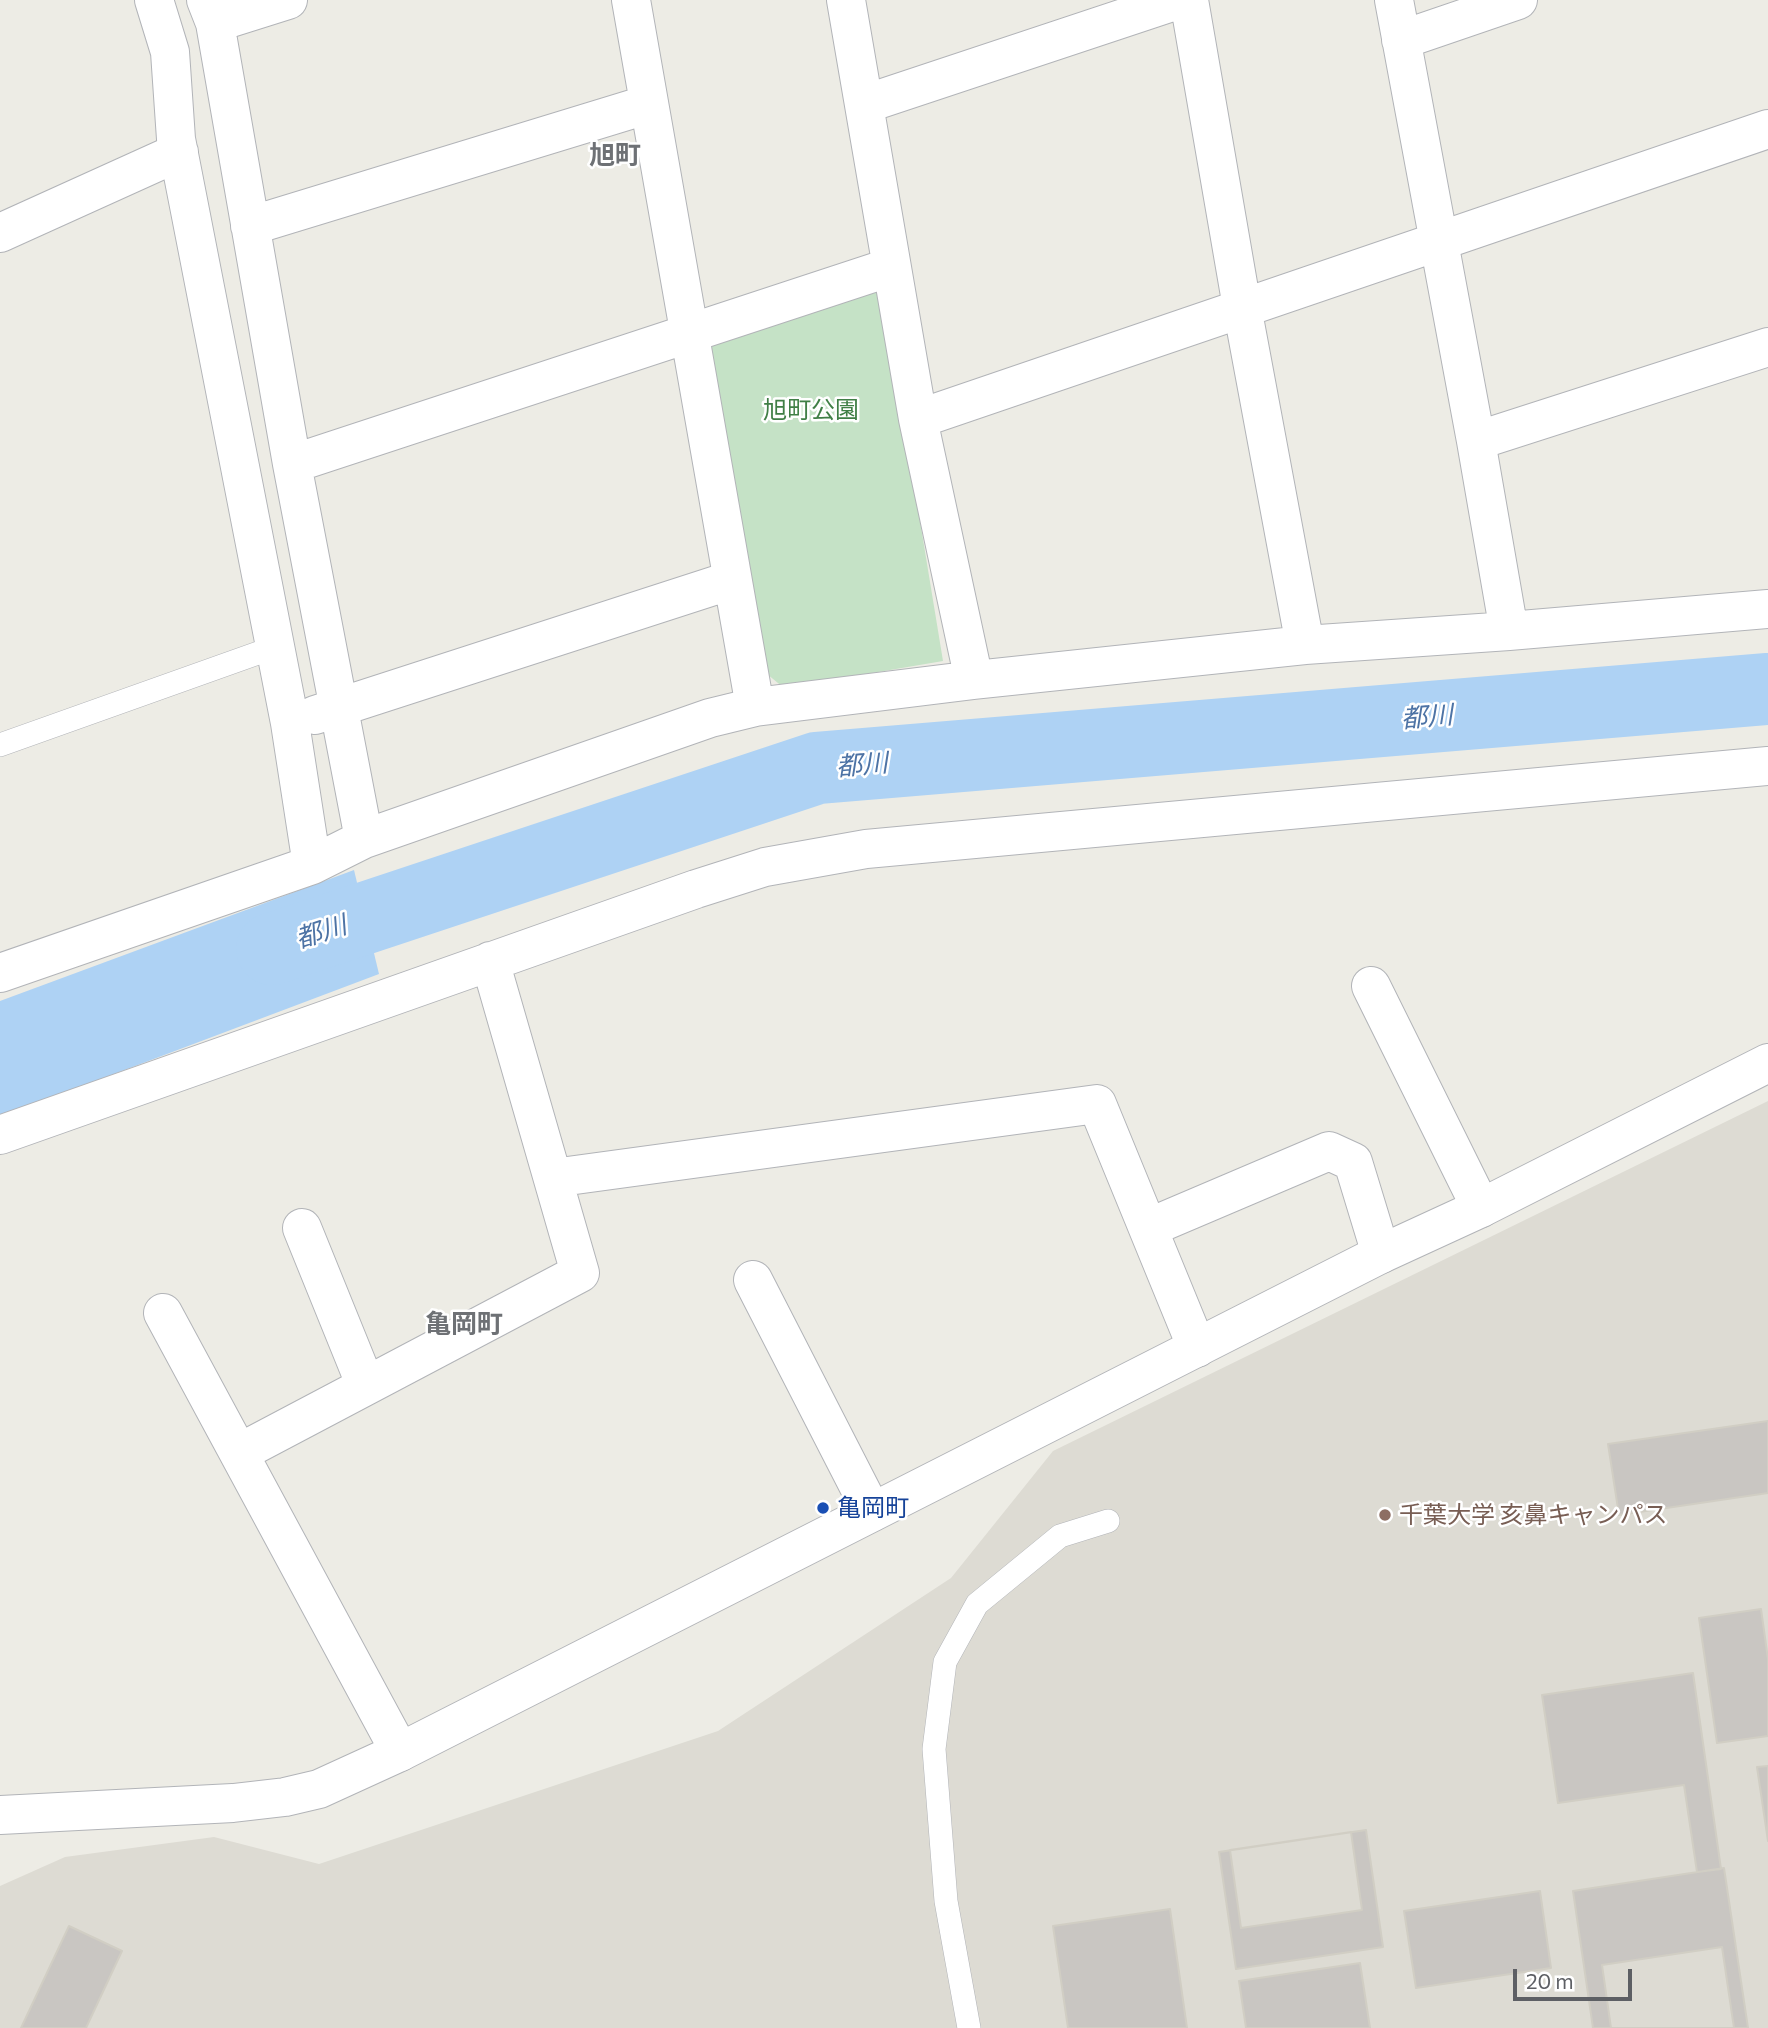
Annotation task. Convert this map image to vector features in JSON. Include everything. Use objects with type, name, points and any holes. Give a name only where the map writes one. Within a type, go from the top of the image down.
[{"type":"street","points":[[154,0],[170,52],[179,152],[290,723],[312,865]]},
{"type":"street","points":[[288,0],[211,12],[292,464],[364,839]]},
{"type":"street","points":[[631,0],[755,707]]},
{"type":"street","points":[[846,0],[918,419],[974,680]]},
{"type":"street","points":[[865,104],[1178,0]]},
{"type":"street","points":[[1189,0],[1242,307],[1305,645]]},
{"type":"street","points":[[1394,0],[1509,631]]},
{"type":"street","points":[[1401,40],[1518,0]]},
{"type":"street","points":[[250,226],[649,104]]},
{"type":"street","points":[[918,419],[1768,129]]},
{"type":"street","points":[[0,233],[179,152]]},
{"type":"street","points":[[292,464],[891,267]]},
{"type":"street","points":[[1476,441],[1768,347]]},
{"type":"street","points":[[290,723],[732,580]]},
{"type":"street","points":[[0,973],[312,865],[364,839],[710,718],[755,707],[974,680],[1305,645],[1768,609]]},
{"type":"street","points":[[0,1135],[765,867],[866,849],[1768,766]]},
{"type":"street","points":[[239,1453],[580,1273],[491,961]]},
{"type":"street","points":[[1371,986],[1481,1208]]},
{"type":"street","points":[[0,1815],[233,1803],[285,1797],[319,1788],[400,1752],[1381,1254],[1481,1208],[1768,1063]]},
{"type":"street","points":[[553,1178],[1097,1104],[1197,1348]]},
{"type":"street","points":[[1148,1228],[1329,1151],[1353,1162],[1381,1254]]},
{"type":"street","points":[[303,1228],[366,1386]]},
{"type":"street","points":[[753,1280],[872,1512]]},
{"type":"street","points":[[163,1313],[400,1752]]},
{"type":"lane","points":[[0,746],[275,647]]},
{"type":"lane","points":[[969,2028],[946,1901],[934,1749],[945,1662],[977,1604],[1060,1536],[1108,1521]]},
{"type":"shaded area","name":"千葉大学 亥鼻キャンパス","points":[[1768,1101],[1768,2028],[0,2028],[0,1886],[65,1857],[214,1837],[319,1864],[718,1731],[951,1578],[1053,1451]]},
{"type":"green space","name":"旭町公園","points":[[882,290],[943,661],[784,688],[767,674],[707,341]]},
{"type":"water","points":[[354,870],[379,974],[0,1117],[0,1001]]},
{"type":"building","points":[[1768,1421],[1768,1493],[1619,1515],[1608,1444]]},
{"type":"building","points":[[1761,1609],[1768,1659],[1768,1736],[1717,1743],[1699,1618]]},
{"type":"building","points":[[1693,1673],[1721,1869],[1697,1872],[1684,1785],[1558,1803],[1542,1695]]},
{"type":"building","points":[[1768,1766],[1768,1841],[1757,1767]]},
{"type":"building","points":[[1366,1830],[1383,1947],[1236,1969],[1219,1852]]},
{"type":"building","points":[[1351,1832],[1362,1910],[1241,1928],[1230,1850]]},
{"type":"building","points":[[1724,1868],[1748,2028],[1593,2028],[1573,1891]]},
{"type":"building","points":[[1540,1891],[1551,1968],[1416,1988],[1404,1911]]},
{"type":"building","points":[[1170,1909],[1187,2028],[1068,2028],[1053,1926]]},
{"type":"building","points":[[69,1926],[122,1951],[86,2028],[21,2028]]},
{"type":"building","points":[[1722,1947],[1734,2028],[1611,2028],[1602,1965]]},
{"type":"building","points":[[1360,1963],[1370,2028],[1246,2028],[1239,1981]]},
{"type":"waterway","name":"都川","points":[[272,949],[817,768],[1768,689]]},
{"type":"place","name":"亀岡町","points":[[823,1508]]},
{"type":"place","name":"千葉大学 亥鼻キャンパス","points":[[1385,1515]]},
{"type":"district","name":"旭町","points":[[615,155]]},
{"type":"district","name":"亀岡町","points":[[464,1324]]}]
